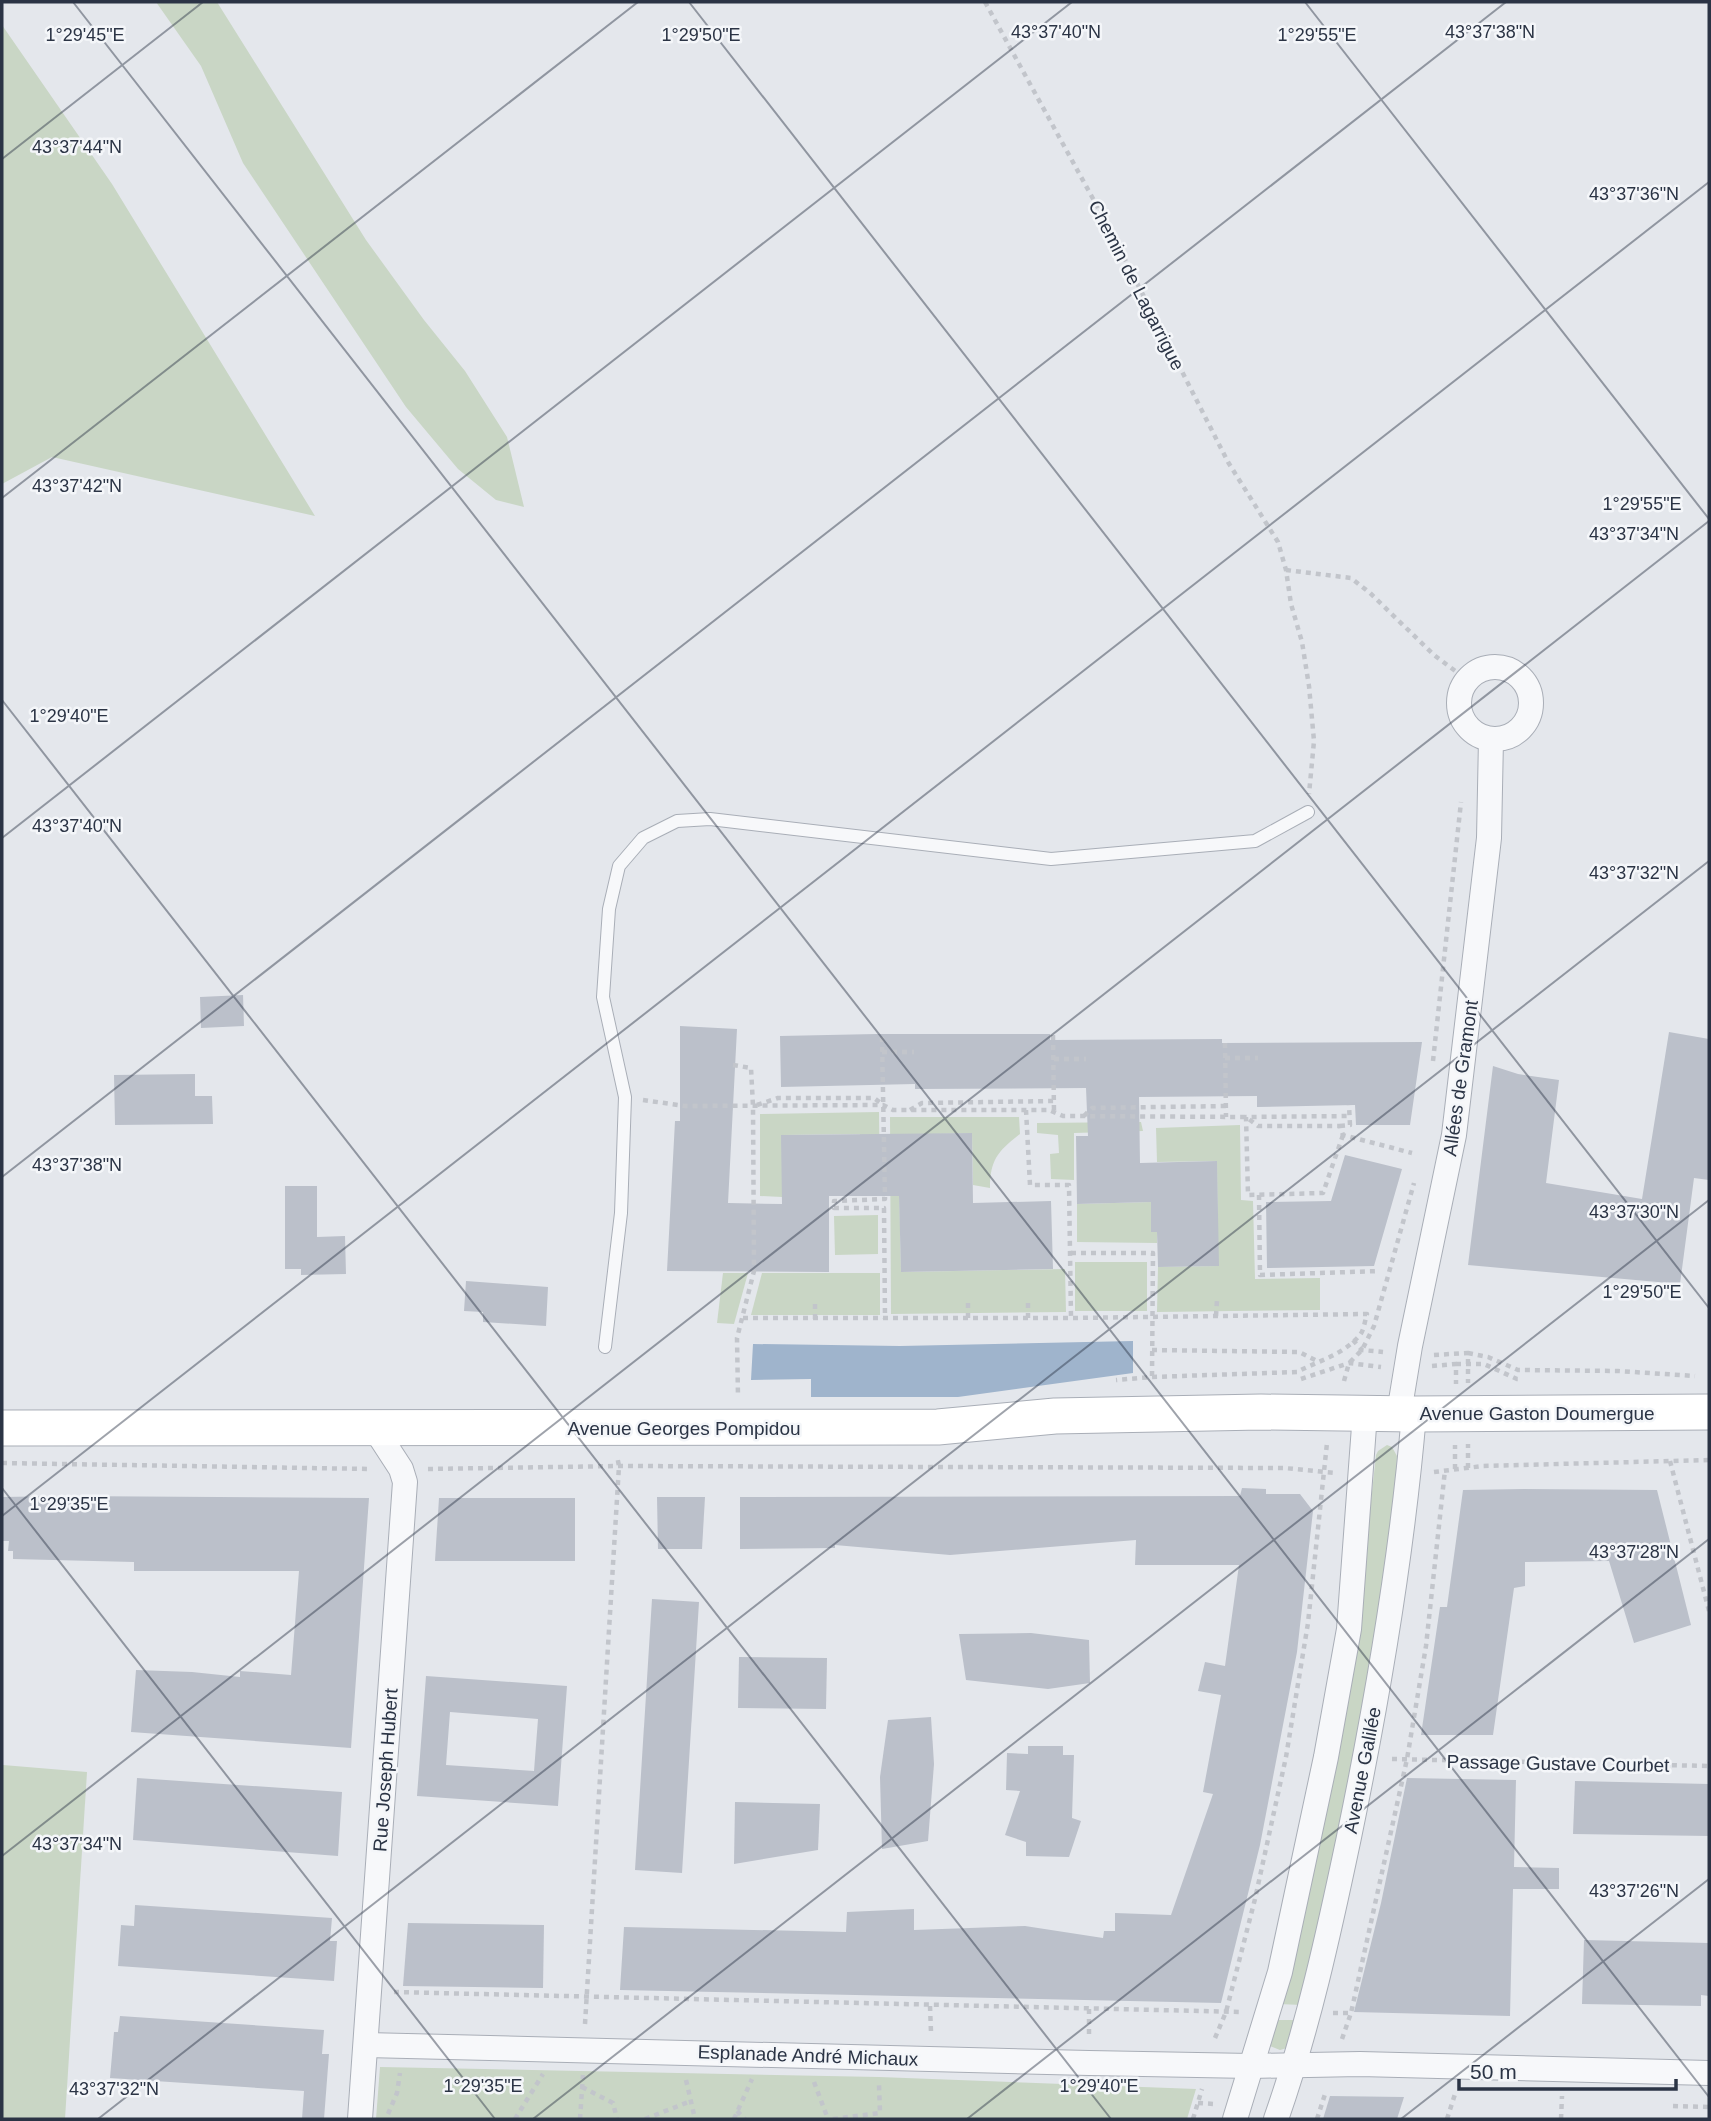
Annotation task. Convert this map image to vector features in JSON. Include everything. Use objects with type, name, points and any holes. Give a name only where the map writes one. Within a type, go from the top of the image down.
[{"type":"main road","name":"Avenue Gaston Doumergue","points":[[1350,1413],[1709,1412]]},
{"type":"main road","name":"Avenue Georges Pompidou","points":[[2,1428],[938,1427],[1055,1416],[1350,1413]]},
{"type":"street","points":[[1486,667],[1509,669],[1527,684],[1532,706],[1529,718],[1513,735],[1502,739],[1491,739],[1470,730],[1463,722],[1458,700],[1466,680],[1486,667]]},
{"type":"street","name":"Allées de Gramont","points":[[1407,1414],[1410,1346],[1454,1135],[1489,838],[1491,739]]},
{"type":"street","name":"Avenue Galilée","points":[[1235,2119],[1280,1972],[1326,1757],[1349,1629],[1361,1479],[1350,1413]]},
{"type":"street","name":"Avenue Galilée","points":[[1276,2119],[1335,1906],[1366,1758],[1389,1627],[1409,1477],[1407,1414]]},
{"type":"street","name":"Rue Joseph Hubert","points":[[360,2119],[405,1482],[401,1469],[376,1429]]},
{"type":"street","name":"Esplanade André Michaux","points":[[366,2045],[1251,2066],[1293,2064],[1709,2073]]},
{"type":"lane","points":[[605,1347],[621,1213],[625,1097],[603,997],[605,959],[609,909],[619,866],[643,838],[677,821],[710,819],[1051,859],[1255,841],[1308,812]]},
{"type":"path","name":"Chemin de Lagarrigue","points":[[985,2],[1108,226],[1228,462],[1278,542],[1302,642],[1309,686],[1314,741],[1308,812]]},
{"type":"path","points":[[1286,570],[1350,578],[1370,593],[1434,655],[1466,680]]},
{"type":"path","points":[[1432,1067],[1461,796]]},
{"type":"path","points":[[1053,1035],[1054,1112]]},
{"type":"path","points":[[882,1037],[885,1199],[834,1201],[834,1208],[884,1208],[885,1319]]},
{"type":"path","points":[[1225,1043],[1226,1117]]},
{"type":"path","points":[[882,1052],[914,1052]]},
{"type":"path","points":[[1225,1058],[1258,1058]]},
{"type":"path","points":[[1054,1059],[1086,1059]]},
{"type":"path","points":[[733,1065],[751,1068],[753,1106],[754,1271],[737,1338],[738,1403]]},
{"type":"path","points":[[908,1111],[922,1103],[1054,1101]]},
{"type":"path","points":[[655,1102],[684,1106],[883,1105],[893,1111],[1027,1110],[1084,1117],[1350,1116]]},
{"type":"path","points":[[1246,1117],[1258,1126],[1350,1125],[1349,1105]]},
{"type":"path","points":[[1084,1117],[1091,1108],[1226,1106]]},
{"type":"path","points":[[1027,1110],[1030,1185],[1069,1185],[1070,1318]]},
{"type":"path","points":[[1246,1117],[1248,1195],[1323,1193],[1343,1135],[1340,1126]]},
{"type":"path","points":[[1343,1135],[1412,1153]]},
{"type":"path","points":[[1212,2044],[1226,2012],[1255,1899],[1286,1757],[1308,1623],[1326,1449],[1350,1413],[1349,1363],[1362,1350],[1374,1326],[1417,1172]]},
{"type":"path","points":[[1259,1195],[1260,1275],[1378,1271]]},
{"type":"path","points":[[1071,1253],[1153,1253],[1151,1385]]},
{"type":"path","points":[[1216,1316],[1217,1300]]},
{"type":"path","points":[[1028,1302],[1028,1318]]},
{"type":"path","points":[[968,1303],[968,1318]]},
{"type":"path","points":[[815,1304],[815,1319]]},
{"type":"path","points":[[743,1318],[1367,1314]]},
{"type":"path","points":[[1152,1350],[1299,1352],[1317,1361]]},
{"type":"path","points":[[1468,1353],[1489,1357],[1518,1370],[1618,1371],[1695,1376]]},
{"type":"path","points":[[580,2119],[585,1998],[619,1466],[614,1429]]},
{"type":"path","points":[[1409,1477],[1483,1466],[1709,1460]]},
{"type":"path","points":[[1670,1461],[1709,1611]]},
{"type":"path","points":[[2,1463],[401,1469],[619,1466],[1284,1468],[1325,1471],[1361,1479]]},
{"type":"path","points":[[1331,2013],[1351,2013],[1407,1759],[1426,1646],[1445,1470]]},
{"type":"path","name":"Passage Gustave Courbet","points":[[1407,1759],[1709,1766]]},
{"type":"path","points":[[369,1991],[585,1998],[1253,2011]]},
{"type":"path","points":[[386,2119],[397,2093],[404,2048]]},
{"type":"path","points":[[515,2119],[558,2049]]},
{"type":"path","points":[[679,2052],[695,2119]]},
{"type":"path","points":[[734,2119],[754,2074],[758,2054]]},
{"type":"path","points":[[804,2055],[834,2119],[880,2113],[879,2077]]},
{"type":"path","points":[[1194,2119],[1203,2084]]},
{"type":"path","points":[[582,2087],[613,2103],[617,2119]]},
{"type":"path","points":[[645,2119],[691,2101]]},
{"type":"path","points":[[1674,2106],[1709,2107]]},
{"type":"path","points":[[736,2110],[745,2119]]},
{"type":"green space","points":[[156,2],[217,2],[366,240],[465,371],[507,437],[524,507],[496,500],[458,469],[406,407],[243,163],[201,66]]},
{"type":"green space","points":[[2,25],[112,184],[315,516],[52,457],[2,484]]},
{"type":"green space","points":[[879,1112],[880,1194],[861,1196],[860,1134],[782,1135],[782,1197],[760,1196],[760,1114]]},
{"type":"green space","points":[[890,1117],[1019,1117],[1020,1134],[997,1157],[990,1188],[973,1185],[972,1133],[898,1135],[901,1272],[1065,1269],[1066,1312],[891,1314]]},
{"type":"green space","points":[[1141,1122],[1143,1131],[1074,1133],[1074,1180],[1051,1179],[1050,1154],[1059,1153],[1058,1135],[1037,1133],[1037,1123]]},
{"type":"green space","points":[[1240,1125],[1241,1200],[1253,1201],[1255,1279],[1320,1278],[1320,1310],[1157,1312],[1158,1267],[1218,1266],[1217,1161],[1157,1162],[1156,1128]]},
{"type":"green space","points":[[1151,1202],[1151,1232],[1157,1232],[1157,1243],[1077,1242],[1077,1204]]},
{"type":"green space","points":[[878,1215],[878,1254],[835,1255],[834,1216]]},
{"type":"green space","points":[[1075,1262],[1147,1262],[1147,1311],[1075,1311]]},
{"type":"green space","points":[[723,1273],[748,1273],[734,1324],[717,1323]]},
{"type":"green space","points":[[762,1273],[880,1273],[880,1315],[751,1315]]},
{"type":"green space","points":[[1387,1445],[1392,1447],[1397,1456],[1396,1479],[1372,1676],[1301,2005],[1279,2004],[1358,1621],[1376,1455]]},
{"type":"green space","points":[[3,1765],[87,1772],[65,2119],[2,2119]]},
{"type":"green space","points":[[1274,2020],[1297,2020],[1287,2048],[1280,2050],[1270,2046]]},
{"type":"green space","points":[[380,2067],[879,2077],[1196,2089],[1187,2119],[376,2119]]},
{"type":"water","points":[[1133,1341],[1133,1373],[958,1397],[811,1397],[811,1379],[751,1380],[753,1344],[900,1346]]},
{"type":"building","points":[[243,995],[244,1026],[201,1028],[200,997]]},
{"type":"building","points":[[680,1026],[737,1029],[728,1203],[782,1204],[781,1135],[972,1133],[973,1203],[1051,1201],[1053,1269],[901,1272],[899,1196],[829,1196],[829,1272],[667,1271],[675,1121],[680,1121]]},
{"type":"building","points":[[1669,1032],[1709,1039],[1709,1180],[1694,1178],[1680,1284],[1468,1265],[1493,1066],[1518,1074],[1559,1080],[1546,1183],[1642,1199]]},
{"type":"building","points":[[1050,1034],[1050,1040],[1222,1039],[1222,1043],[1422,1042],[1410,1125],[1356,1125],[1355,1105],[1257,1107],[1257,1096],[1139,1097],[1140,1163],[1217,1161],[1219,1266],[1158,1267],[1157,1232],[1151,1232],[1151,1202],[1077,1204],[1076,1136],[1088,1136],[1086,1088],[915,1089],[915,1084],[781,1087],[780,1036]]},
{"type":"building","points":[[195,1074],[195,1096],[212,1096],[213,1124],[115,1125],[114,1075]]},
{"type":"building","points":[[1345,1155],[1402,1169],[1374,1266],[1267,1268],[1266,1202],[1331,1201]]},
{"type":"building","points":[[285,1186],[317,1186],[317,1237],[345,1236],[346,1274],[301,1275],[301,1269],[285,1269]]},
{"type":"building","points":[[466,1281],[548,1287],[546,1326],[483,1322],[483,1312],[464,1311]]},
{"type":"building","points":[[1242,1488],[1266,1489],[1266,1494],[1300,1494],[1313,1511],[1297,1652],[1260,1845],[1221,2003],[620,1990],[624,1927],[846,1932],[847,1912],[914,1909],[914,1930],[1025,1926],[1103,1938],[1104,1931],[1115,1931],[1115,1913],[1171,1915],[1213,1794],[1203,1792],[1221,1695],[1198,1691],[1205,1662],[1225,1666],[1239,1565],[1135,1565],[1136,1540],[950,1555],[835,1545],[835,1548],[740,1549],[740,1497],[1240,1496]]},
{"type":"building","points":[[1463,1490],[1657,1490],[1691,1625],[1634,1643],[1609,1561],[1525,1562],[1525,1586],[1514,1588],[1493,1735],[1421,1735],[1440,1607],[1447,1607]]},
{"type":"building","points":[[2,1497],[369,1498],[351,1748],[131,1732],[136,1670],[240,1677],[240,1671],[291,1675],[299,1571],[134,1571],[134,1562],[13,1559],[13,1551],[8,1551],[9,1541],[2,1541]]},
{"type":"building","points":[[657,1497],[705,1497],[702,1549],[658,1549]]},
{"type":"building","points":[[439,1498],[575,1498],[575,1561],[435,1561]]},
{"type":"building","points":[[652,1599],[699,1602],[682,1873],[635,1870]]},
{"type":"building","points":[[1031,1633],[1089,1640],[1090,1683],[1048,1689],[966,1680],[959,1634]]},
{"type":"building","points":[[739,1657],[827,1658],[826,1709],[738,1708]]},
{"type":"building","points":[[426,1676],[567,1686],[558,1806],[417,1796]],"holes":[[[450,1712],[538,1719],[534,1771],[446,1765]]]},
{"type":"building","points":[[931,1717],[934,1764],[928,1841],[882,1849],[880,1777],[888,1720]]},
{"type":"building","points":[[1028,1746],[1063,1746],[1063,1755],[1074,1755],[1072,1818],[1081,1821],[1069,1857],[1026,1856],[1026,1842],[1005,1835],[1020,1791],[1006,1790],[1007,1753],[1028,1754]]},
{"type":"building","points":[[137,1778],[342,1792],[338,1856],[133,1840]]},
{"type":"building","points":[[1407,1778],[1516,1780],[1514,1867],[1559,1868],[1559,1889],[1513,1889],[1510,2016],[1354,2012],[1381,1903]]},
{"type":"building","points":[[1575,1781],[1709,1784],[1709,1836],[1573,1834]]},
{"type":"building","points":[[735,1802],[820,1804],[818,1850],[734,1864]]},
{"type":"building","points":[[135,1905],[332,1918],[330,1941],[337,1941],[334,1981],[118,1966],[121,1925],[134,1926]]},
{"type":"building","points":[[408,1923],[544,1925],[543,1988],[403,1986]]},
{"type":"building","points":[[1584,1940],[1709,1943],[1709,1996],[1701,1995],[1701,2006],[1582,2004]]},
{"type":"building","points":[[120,2016],[324,2030],[322,2054],[329,2054],[324,2119],[302,2119],[304,2091],[110,2078],[114,2032],[118,2032]]},
{"type":"building","points":[[1330,2096],[1404,2097],[1397,2119],[1323,2119]]}]
